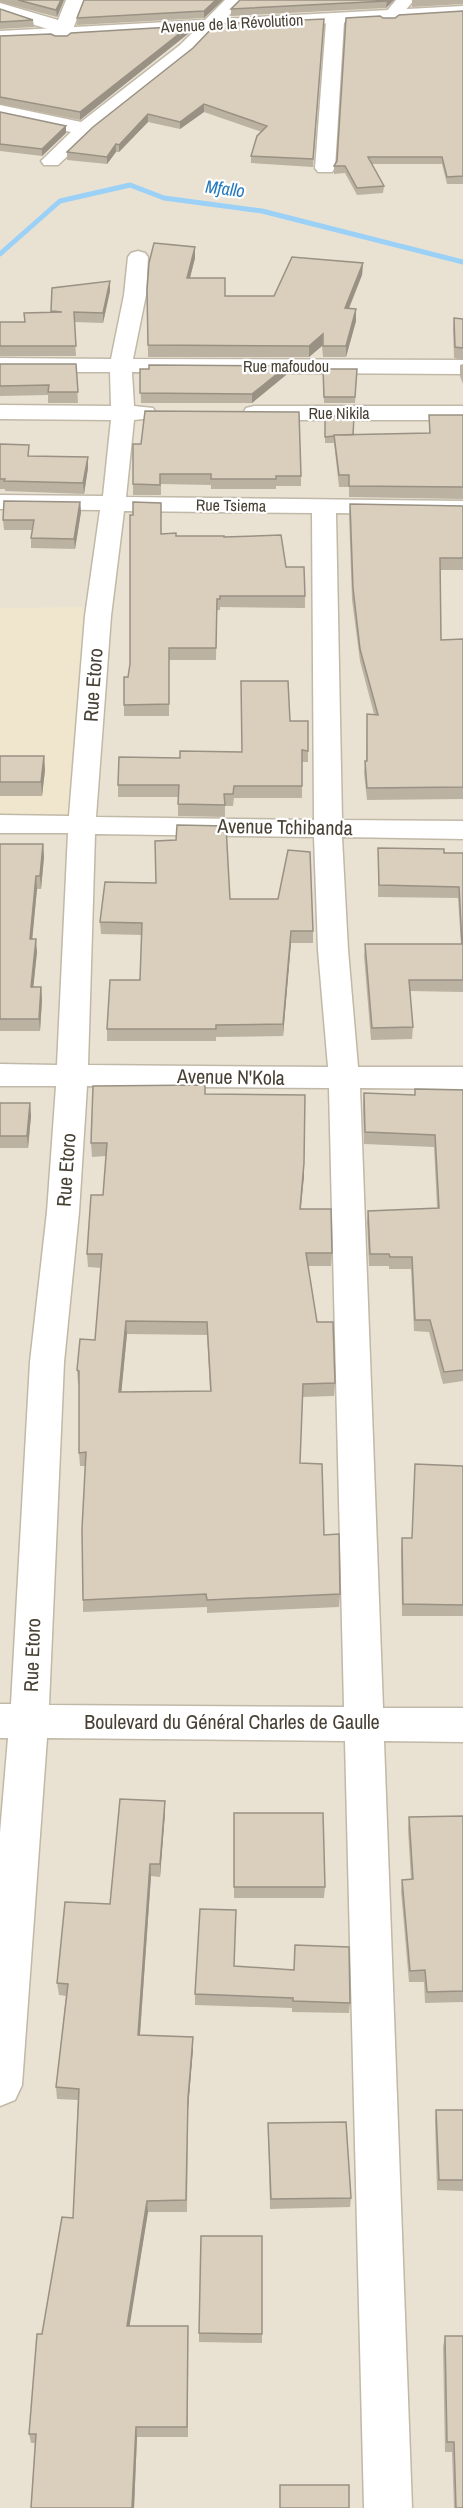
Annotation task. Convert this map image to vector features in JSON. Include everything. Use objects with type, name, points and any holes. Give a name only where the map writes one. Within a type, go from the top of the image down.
[{"type":"street","points":[[0,8],[63,32],[75,0]]},
{"type":"street","points":[[51,161],[85,129],[161,71],[235,0]]},
{"type":"street","points":[[391,17],[405,0]]},
{"type":"street","name":"Avenue de la Révolution","points":[[0,38],[63,32],[335,22],[463,11]]},
{"type":"street","name":"Avenue de la Révolution","points":[[209,27],[463,15]]},
{"type":"street","points":[[325,168],[335,22]]},
{"type":"street","points":[[0,111],[85,129]]},
{"type":"street","name":"Rue Etoro","points":[[0,2085],[15,1721],[47,1362],[63,1212],[72,1075],[82,824],[98,616],[120,455],[123,413],[121,365],[135,295],[138,257]]},
{"type":"street","name":"Rue mafoudou","points":[[0,365],[463,367]]},
{"type":"street","points":[[0,412],[170,413]]},
{"type":"street","name":"Rue Nikila","points":[[229,413],[463,413]]},
{"type":"street","name":"Rue Tsiema","points":[[0,502],[463,508]]},
{"type":"street","points":[[324,507],[328,828],[333,950],[344,1079],[388,2508]]},
{"type":"street","name":"Avenue Tchibanda","points":[[0,824],[463,830]]},
{"type":"street","name":"Avenue N'Kola","points":[[0,1075],[463,1078]]},
{"type":"street","name":"Boulevard du Général Charles de Gaulle","points":[[15,1721],[365,1722],[463,1725]]},
{"type":"shaded area","points":[[0,0],[463,0],[463,2508],[0,2508]]},
{"type":"shaded area","points":[[93,607],[78,818],[0,818],[0,608]]},
{"type":"building","points":[[18,0],[61,0],[56,10]]},
{"type":"building","points":[[84,0],[216,0],[204,11],[77,18]]},
{"type":"building","points":[[240,0],[388,0],[231,9]]},
{"type":"building","points":[[0,9],[33,20],[0,22]]},
{"type":"building","points":[[463,11],[463,176],[447,177],[442,157],[368,157],[384,186],[357,188],[345,166],[334,166],[337,161],[346,18],[380,16],[395,18],[399,15]]},
{"type":"building","points":[[324,19],[313,159],[251,156],[257,136],[267,126],[204,104],[180,122],[148,114],[119,145],[116,144],[107,157],[67,152],[93,127],[193,48],[216,24]]},
{"type":"building","points":[[189,26],[80,112],[0,97],[0,36],[51,34],[67,36],[71,33]]},
{"type":"building","points":[[0,112],[66,126],[42,149],[0,144]]},
{"type":"building","points":[[154,243],[195,247],[187,278],[225,278],[225,296],[274,296],[292,257],[363,263],[345,308],[356,309],[346,346],[323,346],[323,334],[309,346],[148,345],[147,290],[149,263]]},
{"type":"building","points":[[110,281],[103,313],[74,312],[76,346],[0,346],[0,322],[25,322],[24,313],[62,312],[51,311],[52,288]]},
{"type":"building","points":[[454,318],[463,319],[463,348],[455,347]]},
{"type":"building","points":[[0,364],[76,364],[78,392],[48,392],[49,385],[0,386]]},
{"type":"building","points":[[149,365],[287,366],[252,394],[140,393],[140,369],[149,369]]},
{"type":"building","points":[[323,369],[357,369],[355,397],[324,397]]},
{"type":"building","points":[[145,411],[299,412],[301,476],[276,476],[276,479],[211,479],[211,474],[160,474],[160,485],[133,484],[133,444],[141,444]]},
{"type":"building","points":[[429,415],[463,415],[463,487],[349,486],[349,475],[339,475],[334,435],[430,433]]},
{"type":"building","points":[[325,416],[354,416],[353,435],[325,437]]},
{"type":"building","points":[[0,444],[29,445],[28,456],[88,457],[83,483],[4,481],[5,479],[0,479]]},
{"type":"building","points":[[4,501],[80,502],[74,539],[31,538],[34,520],[3,520]]},
{"type":"building","points":[[133,502],[161,503],[161,534],[224,537],[281,535],[286,567],[304,567],[305,596],[220,596],[220,599],[217,599],[216,648],[169,648],[169,704],[124,705],[124,677],[128,677],[130,664],[130,515],[133,515]]},
{"type":"building","points":[[350,504],[463,506],[463,558],[440,558],[441,640],[463,639],[463,787],[367,788],[365,761],[367,761],[367,714],[378,715],[360,649],[353,588]]},
{"type":"building","points":[[241,681],[288,681],[290,721],[308,721],[308,751],[302,750],[302,786],[234,786],[233,794],[224,794],[225,805],[178,804],[179,785],[118,785],[119,757],[180,758],[180,751],[242,752]]},
{"type":"building","points":[[0,756],[44,756],[41,782],[0,782]]},
{"type":"building","points":[[177,825],[226,826],[230,899],[278,899],[288,850],[310,852],[313,931],[291,931],[283,1024],[216,1025],[216,1029],[107,1029],[110,980],[140,980],[142,923],[100,922],[105,882],[156,883],[155,841],[176,840]]},
{"type":"building","points":[[0,844],[43,844],[40,876],[36,876],[30,939],[36,939],[31,987],[41,987],[39,1019],[0,1019]]},
{"type":"building","points":[[378,848],[444,849],[444,853],[463,853],[463,980],[409,980],[413,1027],[372,1028],[365,944],[462,944],[459,887],[379,885]]},
{"type":"building","points":[[205,1085],[205,1094],[305,1095],[304,1163],[300,1209],[331,1209],[332,1253],[306,1253],[317,1322],[333,1322],[335,1383],[303,1384],[300,1463],[322,1464],[324,1535],[339,1534],[340,1594],[207,1600],[206,1594],[83,1600],[82,1529],[86,1452],[79,1453],[79,1371],[77,1370],[80,1339],[95,1340],[102,1254],[87,1254],[91,1195],[103,1195],[107,1143],[91,1143],[93,1086]],"holes":[[[126,1321],[207,1322],[211,1391],[119,1392]]]},
{"type":"building","points":[[415,1089],[463,1090],[463,1370],[444,1372],[430,1320],[415,1320],[412,1257],[370,1254],[368,1211],[439,1208],[435,1135],[365,1132],[364,1093],[415,1095]]},
{"type":"building","points":[[0,1103],[30,1103],[27,1136],[0,1136]]},
{"type":"building","points":[[415,1464],[463,1466],[463,1605],[403,1604],[402,1538],[412,1538]]},
{"type":"building","points":[[120,1799],[165,1801],[160,1864],[150,1864],[138,2035],[193,2037],[188,2098],[186,2200],[147,2201],[127,2326],[188,2326],[187,2427],[136,2427],[132,2508],[31,2508],[36,2434],[29,2434],[37,2334],[42,2334],[62,2217],[73,2218],[79,2089],[56,2087],[68,1984],[57,1983],[65,1902],[110,1904]]},
{"type":"building","points":[[234,1813],[323,1813],[325,1887],[234,1887]]},
{"type":"building","points":[[463,1816],[463,1991],[427,1992],[425,1970],[410,1971],[402,1880],[413,1879],[409,1817]]},
{"type":"building","points":[[200,1909],[236,1910],[234,1966],[294,1970],[295,1945],[349,1947],[350,2003],[195,1994]]},
{"type":"building","points":[[436,2110],[463,2110],[463,2180],[439,2180]]},
{"type":"building","points":[[346,2122],[351,2198],[271,2199],[268,2123]]},
{"type":"building","points":[[201,2236],[262,2236],[262,2334],[199,2333]]},
{"type":"building","points":[[445,2336],[463,2336],[463,2508],[456,2508],[454,2442],[447,2442]]},
{"type":"building","points":[[280,2485],[349,2485],[349,2508],[280,2508]]},
{"type":"waterway","name":"Mfallo","points":[[0,254],[60,201],[130,185],[164,198],[262,211],[463,262]]}]
